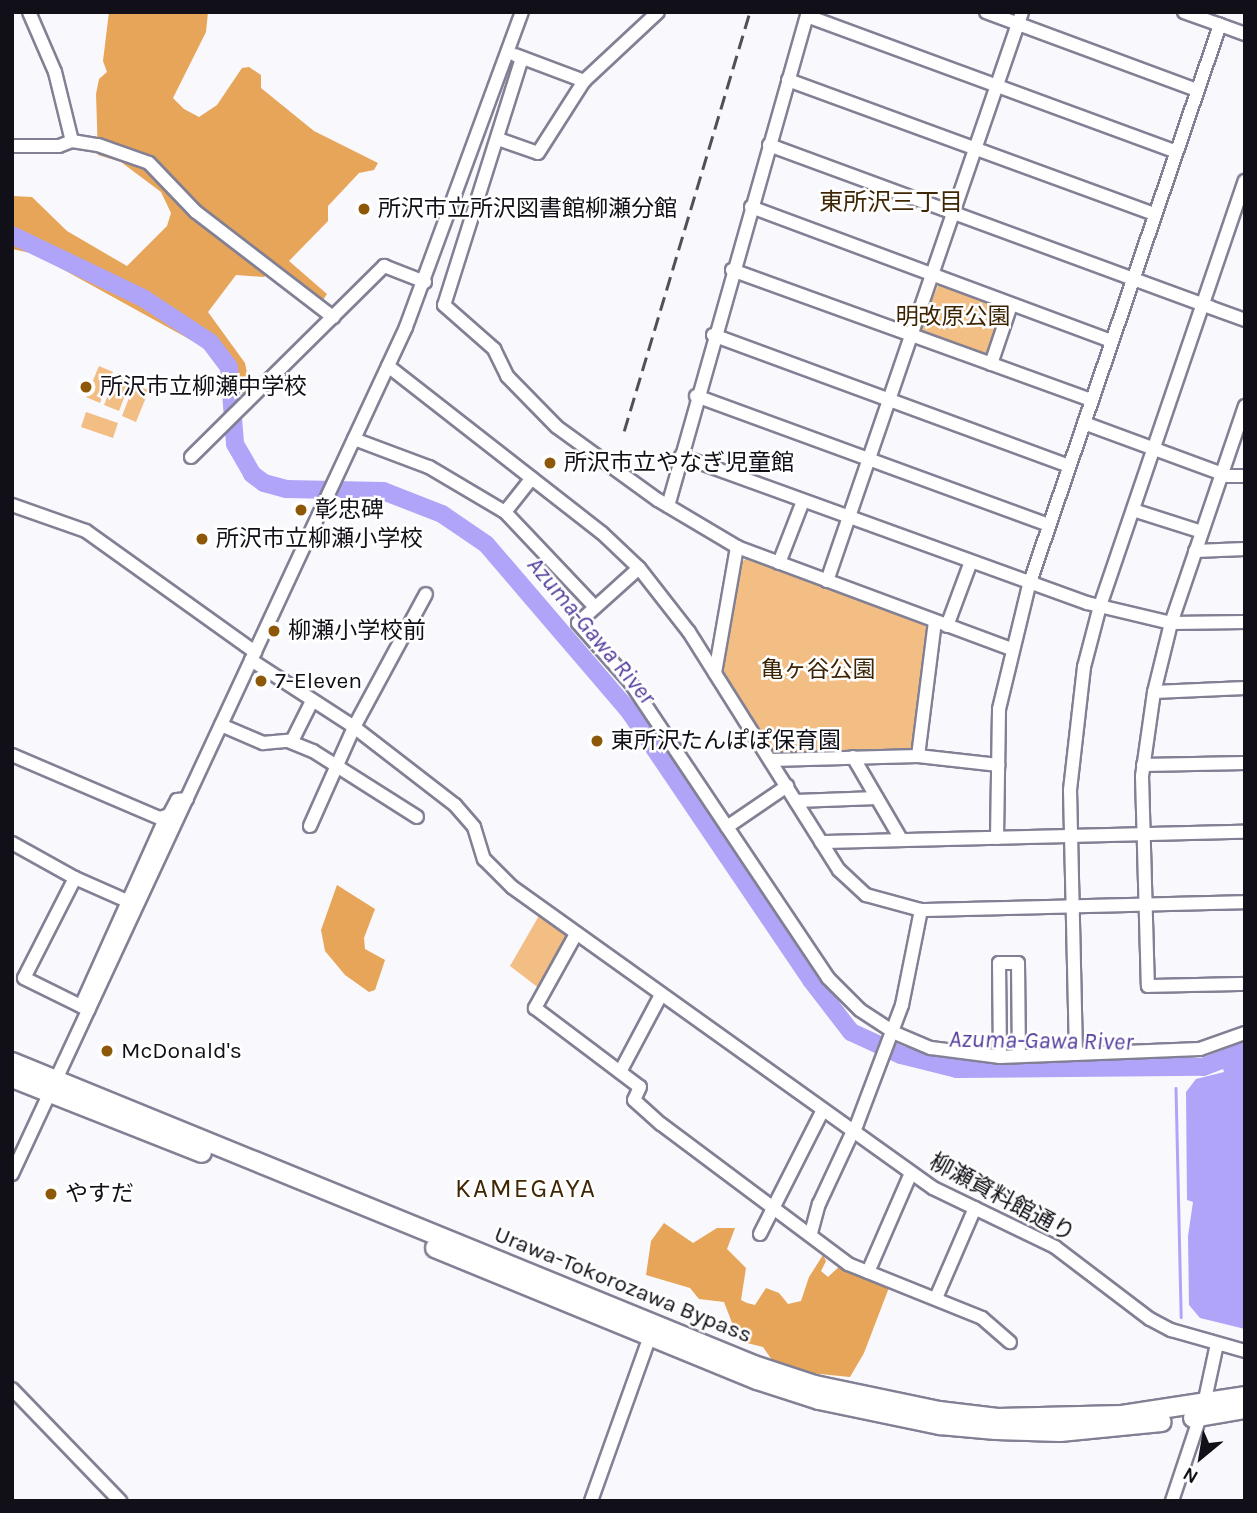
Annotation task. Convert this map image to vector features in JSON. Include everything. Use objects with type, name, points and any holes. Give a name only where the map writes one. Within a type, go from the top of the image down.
[{"type":"highway","name":"Urawa-Tokorozawa Bypass","points":[[12,1062],[53,1087],[757,1380],[819,1400],[940,1424],[1060,1432],[1202,1411],[1245,1396]]},
{"type":"highway","name":"Urawa-Tokorozawa Bypass","points":[[12,1078],[53,1087],[743,1360],[815,1385],[939,1411],[998,1418],[1245,1409]]},
{"type":"street","points":[[29,12],[55,72],[72,142]]},
{"type":"street","points":[[85,1008],[187,799],[425,282],[522,12]]},
{"type":"street","points":[[498,139],[538,153],[584,81],[657,12]]},
{"type":"street","points":[[986,12],[1020,18],[1197,90]]},
{"type":"street","points":[[1184,12],[1245,34]]},
{"type":"street","points":[[668,506],[713,335],[807,14],[1176,152]]},
{"type":"street","points":[[827,582],[1020,18]]},
{"type":"street","points":[[997,838],[999,709],[1029,585],[1220,25]]},
{"type":"street","points":[[508,53],[584,81]]},
{"type":"street","points":[[522,58],[444,305],[494,349],[507,376],[557,426],[668,506],[737,547],[1012,649]]},
{"type":"street","points":[[788,80],[1155,214]]},
{"type":"street","points":[[12,146],[59,146],[72,142],[98,145],[149,163],[196,212],[333,317]]},
{"type":"street","points":[[769,145],[1245,320]]},
{"type":"street","points":[[1076,1054],[1070,836],[1075,727],[1100,606],[1245,181]]},
{"type":"street","points":[[751,207],[1111,341]]},
{"type":"street","points":[[191,457],[246,407],[384,266],[425,282]]},
{"type":"street","points":[[732,270],[1092,400]]},
{"type":"street","points":[[991,364],[1011,305]]},
{"type":"street","points":[[713,335],[1069,466]]},
{"type":"street","points":[[388,366],[532,478],[639,568],[715,673],[839,870],[866,895],[921,910],[1245,902]]},
{"type":"street","points":[[696,396],[1048,525]]},
{"type":"street","points":[[1245,406],[1171,623],[1154,692],[1143,765],[1148,986],[1245,984]]},
{"type":"street","points":[[1084,422],[1222,474],[1245,476]]},
{"type":"street","points":[[354,439],[429,467],[505,512],[594,607]]},
{"type":"street","points":[[681,456],[970,564],[1100,606],[1171,623],[1245,622]]},
{"type":"street","points":[[505,512],[532,478]]},
{"type":"street","points":[[779,563],[803,502]]},
{"type":"street","points":[[12,505],[86,531],[312,701],[354,727]]},
{"type":"street","points":[[1133,510],[1202,532]]},
{"type":"street","points":[[715,673],[737,547]]},
{"type":"street","points":[[1195,551],[1245,549]]},
{"type":"street","points":[[918,756],[941,624],[970,564]]},
{"type":"street","points":[[639,568],[578,624],[630,682],[828,978],[889,1034],[950,1053],[1000,1057],[1200,1049],[1245,1033]]},
{"type":"street","points":[[310,826],[354,727],[426,594]]},
{"type":"street","points":[[1154,692],[1245,688]]},
{"type":"street","points":[[292,741],[312,701]]},
{"type":"street","points":[[221,725],[263,743],[292,741],[337,764],[417,817]]},
{"type":"street","name":"柳瀬資料館通り","points":[[354,727],[455,805],[474,827],[484,859],[495,873],[911,1173],[1055,1247],[1150,1319],[1217,1344],[1245,1351]]},
{"type":"street","points":[[12,755],[166,817]]},
{"type":"street","points":[[771,760],[918,756],[998,765]]},
{"type":"street","points":[[853,757],[901,839]]},
{"type":"street","points":[[1143,765],[1245,763]]},
{"type":"street","points":[[727,827],[787,786]]},
{"type":"street","points":[[12,1174],[53,1087],[127,901],[166,817],[177,800],[187,799]]},
{"type":"street","points":[[796,800],[877,799]]},
{"type":"street","points":[[821,842],[1245,832]]},
{"type":"street","points":[[12,843],[75,878],[127,901]]},
{"type":"street","points":[[75,878],[24,978],[85,1008]]},
{"type":"street","points":[[811,1233],[819,1204],[853,1131],[902,1005],[921,910]]},
{"type":"street","points":[[576,934],[535,1008],[640,1087],[634,1100],[643,1108],[775,1205],[848,1264],[982,1318],[1010,1342]]},
{"type":"street","points":[[1000,1057],[999,964],[1018,964],[1019,1056]]},
{"type":"street","points":[[620,1072],[662,995]]},
{"type":"street","points":[[760,1234],[823,1110]]},
{"type":"street","points":[[868,1272],[911,1173]]},
{"type":"street","points":[[936,1298],[975,1208]]},
{"type":"street","points":[[591,1501],[650,1336]]},
{"type":"street","points":[[1172,1501],[1202,1411],[1217,1344]]},
{"type":"street","points":[[12,1389],[120,1501]]},
{"type":"green space","name":"明改原公園","points":[[939,283],[1006,307],[989,359],[919,331]]},
{"type":"green space","points":[[99,366],[113,372],[100,403],[86,397]]},
{"type":"green space","points":[[117,373],[131,379],[119,411],[104,405]]},
{"type":"green space","points":[[134,385],[149,390],[136,422],[122,416]]},
{"type":"green space","points":[[86,412],[118,423],[113,438],[81,427]]},
{"type":"green space","name":"亀ヶ谷公園","points":[[749,556],[930,627],[911,751],[774,753],[720,671],[737,566]]},
{"type":"green space","points":[[540,914],[565,933],[566,941],[540,989],[510,966]]},
{"type":"shaded area","points":[[109,12],[208,12],[206,32],[173,98],[184,109],[199,117],[217,105],[242,68],[249,67],[261,75],[261,88],[314,131],[378,163],[374,170],[359,173],[328,206],[328,221],[289,261],[327,294],[321,303],[274,268],[264,277],[236,275],[208,312],[245,363],[250,388],[243,393],[228,379],[218,355],[35,254],[12,249],[12,196],[32,197],[67,231],[127,266],[167,226],[171,213],[161,192],[121,162],[98,155],[96,94],[99,79],[107,72],[103,61]]},
{"type":"shaded area","points":[[337,885],[375,909],[364,938],[365,949],[385,960],[375,990],[369,992],[345,975],[325,951],[321,930]]},
{"type":"shaded area","points":[[1245,1056],[1245,1329],[1200,1318],[1189,1305],[1188,1236],[1193,1202],[1187,1200],[1186,1092],[1196,1079],[1224,1072],[1221,1063]]},
{"type":"shaded area","points":[[664,1223],[693,1243],[717,1228],[735,1228],[727,1249],[746,1268],[741,1300],[747,1303],[755,1305],[766,1288],[779,1293],[788,1304],[801,1301],[809,1277],[823,1255],[826,1261],[821,1271],[828,1277],[842,1264],[890,1285],[864,1353],[850,1377],[810,1373],[772,1360],[763,1347],[739,1341],[724,1302],[699,1299],[690,1288],[646,1275],[651,1241]]},
{"type":"waterway","name":"Azuma-Gawa River","points":[[12,235],[143,298],[210,342],[229,367],[235,444],[252,474],[264,483],[286,489],[383,491],[442,514],[486,544],[629,711],[811,980],[851,1032],[901,1055],[957,1069],[1203,1067],[1245,1051]]},
{"type":"waterway","points":[[1176,1088],[1181,1317]]},
{"type":"railway","points":[[624,431],[750,12]]},
{"type":"place","name":"所沢市立所沢図書館柳瀬分館","points":[[364,209]]},
{"type":"place","name":"所沢市立柳瀬中学校","points":[[86,387]]},
{"type":"place","name":"所沢市立やなぎ児童館","points":[[550,463]]},
{"type":"place","name":"彰忠碑","points":[[301,510]]},
{"type":"place","name":"所沢市立柳瀬小学校","points":[[202,539]]},
{"type":"place","name":"柳瀬小学校前","points":[[274,631]]},
{"type":"place","name":"7-Eleven","points":[[261,681]]},
{"type":"place","name":"東所沢たんぽぽ保育園","points":[[597,741]]},
{"type":"place","name":"McDonald's","points":[[107,1051]]},
{"type":"place","name":"やすだ","points":[[51,1194]]},
{"type":"district","name":"東所沢三丁目","points":[[891,203]]},
{"type":"district","name":"KAMEGAYA","points":[[526,1189]]}]
